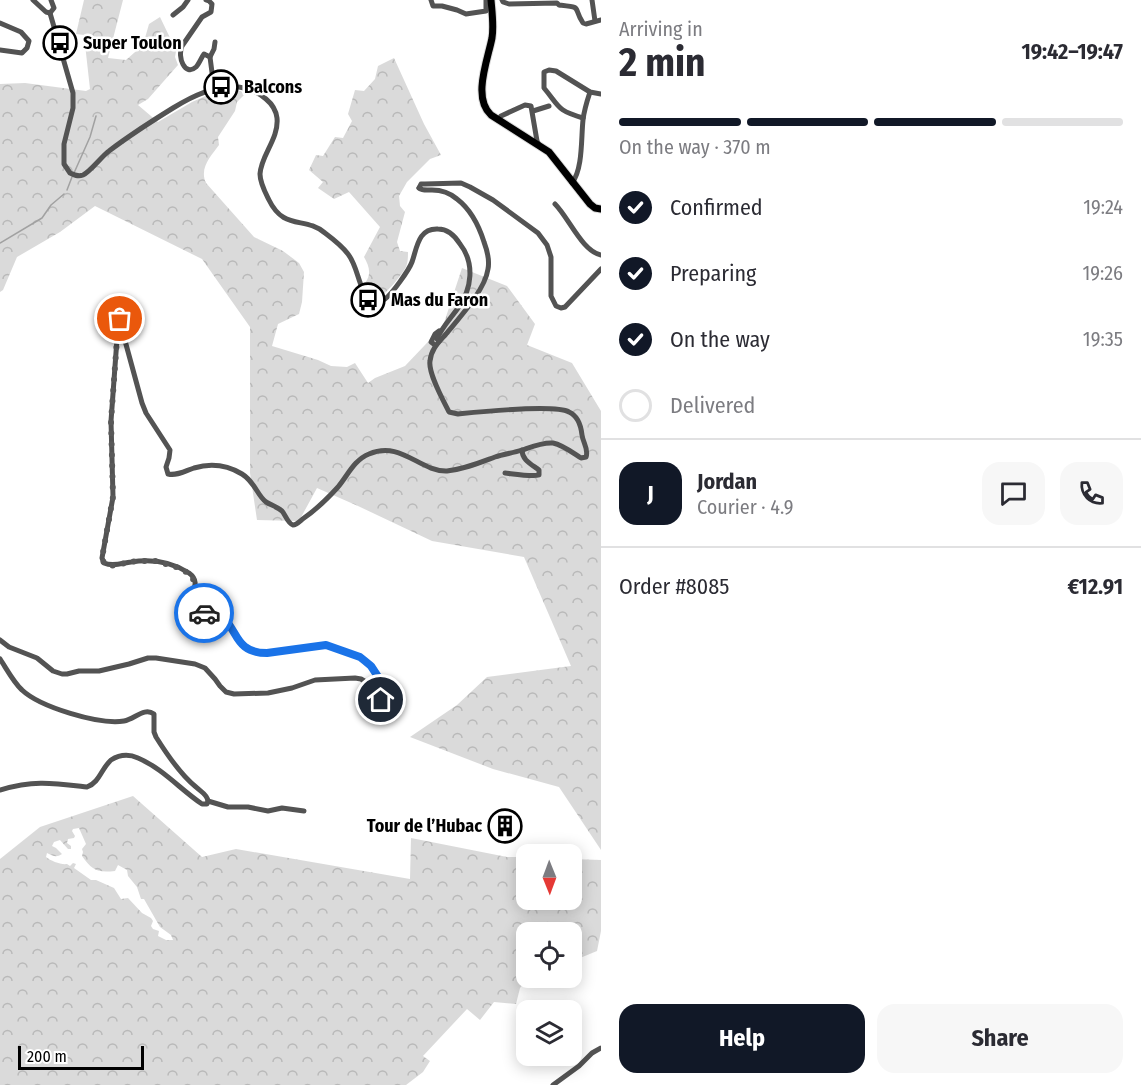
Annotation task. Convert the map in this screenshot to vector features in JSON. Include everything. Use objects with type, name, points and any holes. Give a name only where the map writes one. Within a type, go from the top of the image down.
[{"type":"main road","points":[[488,0],[492,38],[483,81],[482,96],[485,108],[498,120],[549,152],[590,204],[601,209]]},
{"type":"street","points":[[33,0],[50,14],[71,84],[74,100],[65,136],[64,164],[68,172],[81,176],[108,151],[177,105],[214,88],[241,88],[257,93],[272,105],[277,115],[274,138],[260,173],[262,185],[270,202],[279,215],[323,231],[349,255],[366,297],[372,302],[382,301],[389,296],[412,263],[417,243],[425,233],[432,229],[445,230],[451,233],[462,246],[470,263],[468,288],[460,306],[432,339],[431,342],[437,343]]},
{"type":"street","points":[[50,14],[54,8],[51,0]]},
{"type":"street","points":[[173,15],[188,0]]},
{"type":"street","points":[[206,0],[212,4],[211,12],[202,17],[182,46],[179,57],[182,64],[192,69],[196,67],[204,54],[210,57]]},
{"type":"street","points":[[431,0],[433,6],[442,6],[471,14],[486,11],[488,0]]},
{"type":"street","points":[[502,1],[509,4],[554,1],[559,5],[574,6],[581,21],[586,24],[598,20],[592,0]]},
{"type":"street","points":[[0,23],[21,32],[29,41],[22,53],[0,50]]},
{"type":"street","points":[[214,42],[214,49],[210,57],[214,88]]},
{"type":"street","points":[[583,118],[560,109],[544,88],[544,72],[556,71],[590,92],[601,93]]},
{"type":"street","points":[[572,183],[578,172],[583,118],[590,92]]},
{"type":"street","points":[[498,120],[501,116],[527,104],[531,106],[539,146]]},
{"type":"street","points":[[532,111],[549,106]]},
{"type":"street","points":[[0,640],[9,647],[38,658],[52,671],[62,674],[99,671],[156,658],[195,664],[205,668],[219,686],[226,692],[234,694],[268,693],[315,680],[355,678],[366,682],[381,700],[385,700],[389,694],[380,678],[360,657],[326,645],[267,653],[257,653],[245,647],[223,619],[195,609],[192,605],[196,584],[190,574],[179,568],[156,561],[136,561],[110,566],[104,563],[102,558],[113,497],[111,421],[117,339],[114,322],[120,319],[123,324],[124,337],[142,403],[170,450],[166,467],[168,474],[178,474],[194,468],[214,465],[231,469],[254,484],[264,501],[284,512],[290,524],[293,525],[313,512],[337,488],[360,459],[376,452],[392,451],[447,471],[473,466],[536,445],[552,443],[581,458],[586,457],[587,453],[578,420],[571,412],[562,409],[458,414],[449,412],[429,365],[431,355],[437,343],[476,296],[488,271],[488,256],[481,234],[463,204],[447,193],[420,189],[421,184],[461,183],[493,200],[538,234],[547,245],[551,257],[552,296],[556,306],[566,307],[601,269]]},
{"type":"street","points":[[555,204],[585,244],[595,254],[601,255]]},
{"type":"street","points":[[505,473],[535,477],[539,475],[539,470],[525,460],[521,453],[522,450]]},
{"type":"street","points":[[0,659],[24,692],[75,716],[124,721],[148,711],[154,714],[156,737],[182,774],[206,795],[208,801]]},
{"type":"street","points":[[0,790],[17,785],[48,782],[87,787],[98,781],[110,761],[120,756],[130,756],[161,772],[202,804],[207,804],[208,801]]},
{"type":"street","points":[[208,801],[228,807],[248,807],[268,811],[282,808],[304,811]]},
{"type":"street","points":[[553,1085],[601,1048]]},
{"type":"green space","points":[[84,0],[123,0],[108,58],[126,60],[143,45],[149,24],[160,17],[172,42],[177,46],[175,57],[178,65],[148,99],[138,105],[158,122],[192,102],[219,90],[241,91],[244,95],[237,102],[235,111],[218,137],[219,145],[207,162],[204,178],[254,237],[283,251],[299,263],[304,272],[299,314],[278,324],[272,346],[331,366],[347,367],[355,363],[368,383],[405,366],[443,326],[462,268],[507,286],[535,324],[527,345],[572,363],[601,411],[601,850],[559,787],[493,769],[410,737],[457,705],[487,677],[571,666],[524,557],[432,541],[317,488],[299,521],[257,520],[250,473],[250,327],[202,259],[95,206],[60,232],[17,257],[3,290],[0,292],[0,84],[25,83],[86,91],[90,89],[84,35],[76,34]]},
{"type":"green space","points":[[394,58],[441,155],[430,159],[407,182],[399,196],[400,206],[405,212],[397,242],[400,251],[408,252],[407,263],[393,285],[377,297],[371,294],[365,283],[369,270],[364,257],[380,227],[349,192],[334,199],[318,188],[323,182],[309,170],[316,155],[323,156],[335,137],[343,138],[352,121],[348,114],[355,90],[364,91],[375,79],[378,66]]},
{"type":"green space","points":[[133,796],[202,857],[236,849],[410,879],[411,838],[516,857],[516,910],[582,910],[582,859],[601,860],[601,931],[597,951],[582,957],[582,922],[516,922],[516,988],[520,988],[516,1004],[494,1002],[480,1020],[467,1009],[423,1056],[430,1061],[423,1072],[406,1085],[0,1085],[0,859],[40,827]],"holes":[[[79,828],[86,844],[82,849],[82,856],[89,865],[99,871],[115,871],[118,865],[127,870],[141,899],[144,899],[160,927],[171,935],[173,940],[166,940],[158,936],[159,931],[151,926],[153,921],[151,918],[142,913],[128,898],[121,899],[114,888],[91,880],[74,868],[76,864],[73,863],[70,866],[46,857],[47,853],[54,856],[62,854],[52,846],[54,842],[60,840],[68,849],[71,849],[67,843],[68,839],[75,836],[73,829]]]},
{"type":"waterway","points":[[74,173],[90,137],[96,116]]},
{"type":"waterway","points":[[67,190],[72,177]]},
{"type":"waterway","points":[[0,243],[42,218],[51,205],[64,194]]},
{"type":"way so far","points":[[120,319],[114,321],[117,339],[111,421],[113,497],[102,558],[104,563],[110,566],[136,561],[156,561],[179,568],[194,579],[196,584],[192,605],[204,613]]},
{"type":"place","name":"Super Toulon","points":[[60,43]]},
{"type":"place","name":"Balcons","points":[[221,87]]},
{"type":"place","name":"Mas du Faron","points":[[368,300]]},
{"type":"place","name":"Tour de l’Hubac","points":[[505,826]]},
{"type":"route","points":[[204,613],[223,619],[240,643],[257,653],[326,645],[360,657],[371,666],[389,694],[385,700],[381,700]]}]
